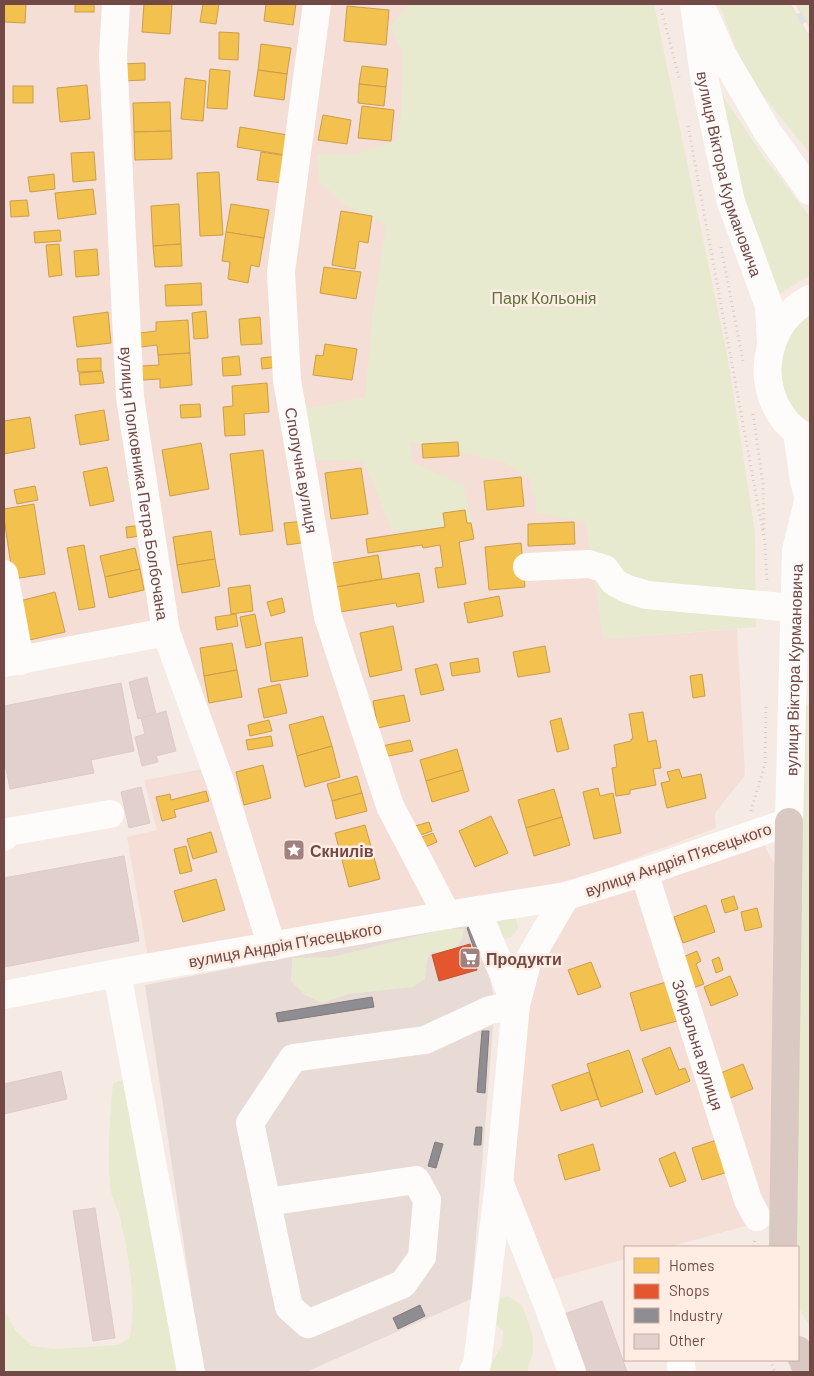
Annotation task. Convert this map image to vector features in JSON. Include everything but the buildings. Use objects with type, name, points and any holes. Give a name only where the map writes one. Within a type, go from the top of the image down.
[{"type":"main road","points":[[783,1246],[789,822]]},
{"type":"main road","points":[[799,1328],[810,1345]]},
{"type":"main road","points":[[799,1352],[808,1372]]},
{"type":"street","name":"вулиця Полковника Петра Болбочана","points":[[116,4],[113,56],[130,397],[166,632],[222,786],[272,947]]},
{"type":"street","name":"Сполучна вулиця","points":[[317,4],[281,272],[287,380],[328,617],[390,806],[447,915]]},
{"type":"street","name":"вулиця Віктора Курмановича","points":[[694,4],[705,82],[731,202],[769,306],[771,342]]},
{"type":"street","points":[[700,4],[722,54],[762,123],[810,192]]},
{"type":"street","points":[[804,436],[782,416],[769,390],[767,365],[771,342],[783,321],[799,305],[810,299]]},
{"type":"street","name":"вулиця Віктора Курмановича","points":[[789,822],[801,684],[782,607],[810,496],[804,481],[804,436]]},
{"type":"street","points":[[527,567],[589,564],[605,569],[614,582],[627,589],[647,595],[782,607]]},
{"type":"street","points":[[4,574],[12,662],[166,632]]},
{"type":"street","points":[[4,837],[8,832],[110,814]]},
{"type":"street","name":"вулиця Андрія Пʼясецького","points":[[4,995],[117,973],[566,896],[644,872],[789,822]]},
{"type":"street","name":"Збиральна вулиця","points":[[644,872],[748,1200],[756,1217]]},
{"type":"street","name":"вулиця Андрія Пʼясецького","points":[[471,1370],[499,1183],[516,1005],[527,963],[566,896]]},
{"type":"street","points":[[267,1202],[416,1180],[427,1200],[422,1257],[403,1284],[308,1324],[290,1307],[267,1202],[250,1123],[293,1058],[425,1040],[490,1010],[516,1005],[477,910]]},
{"type":"street","points":[[117,973],[191,1372]]},
{"type":"street","points":[[499,1183],[547,1303],[572,1372]]},
{"type":"path","points":[[660,4],[681,86]]},
{"type":"path","points":[[688,124],[765,542],[782,607]]},
{"type":"path","points":[[719,238],[744,365]]},
{"type":"path","points":[[752,412],[763,484],[765,542]]},
{"type":"path","points":[[765,542],[798,542]]},
{"type":"path","points":[[751,811],[764,764],[767,695]]},
{"type":"shaded area","points":[[4,4],[421,4],[529,465],[581,489],[604,639],[737,629],[745,775],[715,813],[716,828],[624,862],[566,888],[148,957],[127,837],[157,830],[144,780],[225,765],[171,624],[4,651]]},
{"type":"shaded area","points":[[762,841],[779,873],[770,1219],[673,1246],[624,1246],[624,1259],[550,1280],[511,1190],[527,1010],[537,967],[573,908]]},
{"type":"shaded area","points":[[478,921],[495,1003],[471,1299],[306,1372],[203,1372],[145,985]]},
{"type":"green space","name":"Парк Кольонія","points":[[410,4],[654,4],[728,359],[755,532],[756,627],[604,639],[586,522],[536,513],[536,495],[532,495],[530,479],[504,462],[411,442],[412,462],[463,485],[474,529],[392,531],[364,461],[317,460],[304,409],[365,397],[373,308],[386,226],[345,205],[319,181],[317,154],[355,154],[396,141],[401,117],[402,50],[390,26]]},
{"type":"green space","points":[[719,4],[810,4],[810,154],[746,74]]},
{"type":"green space","points":[[715,84],[761,153],[810,217],[810,277],[805,278],[778,295],[748,233]]},
{"type":"green space","points":[[810,312],[810,428],[807,427],[781,393],[780,351],[789,331]]},
{"type":"green space","points":[[810,704],[810,1327],[799,1308],[799,1246],[796,1246],[804,706]]},
{"type":"green space","points":[[516,918],[518,929],[510,938],[503,939],[492,921]]},
{"type":"green space","points":[[445,929],[464,929],[458,946],[449,951],[431,952],[427,961],[425,979],[413,987],[349,994],[322,1003],[305,995],[291,981],[292,958],[332,957]]},
{"type":"green space","points":[[146,1073],[176,1372],[4,1372],[4,1310],[15,1330],[32,1346],[55,1349],[118,1345],[129,1339],[133,1312],[131,1279],[123,1231],[110,1186],[110,1122],[113,1083]]},
{"type":"green space","points":[[508,1296],[522,1305],[533,1336],[533,1353],[527,1372],[490,1372],[489,1368],[502,1345],[503,1331],[492,1320],[500,1299]]},
{"type":"railway","points":[[793,4],[810,33]]},
{"type":"place","name":"Скнилів","points":[[294,850]]},
{"type":"place","name":"Продукти","points":[[470,958]]}]
